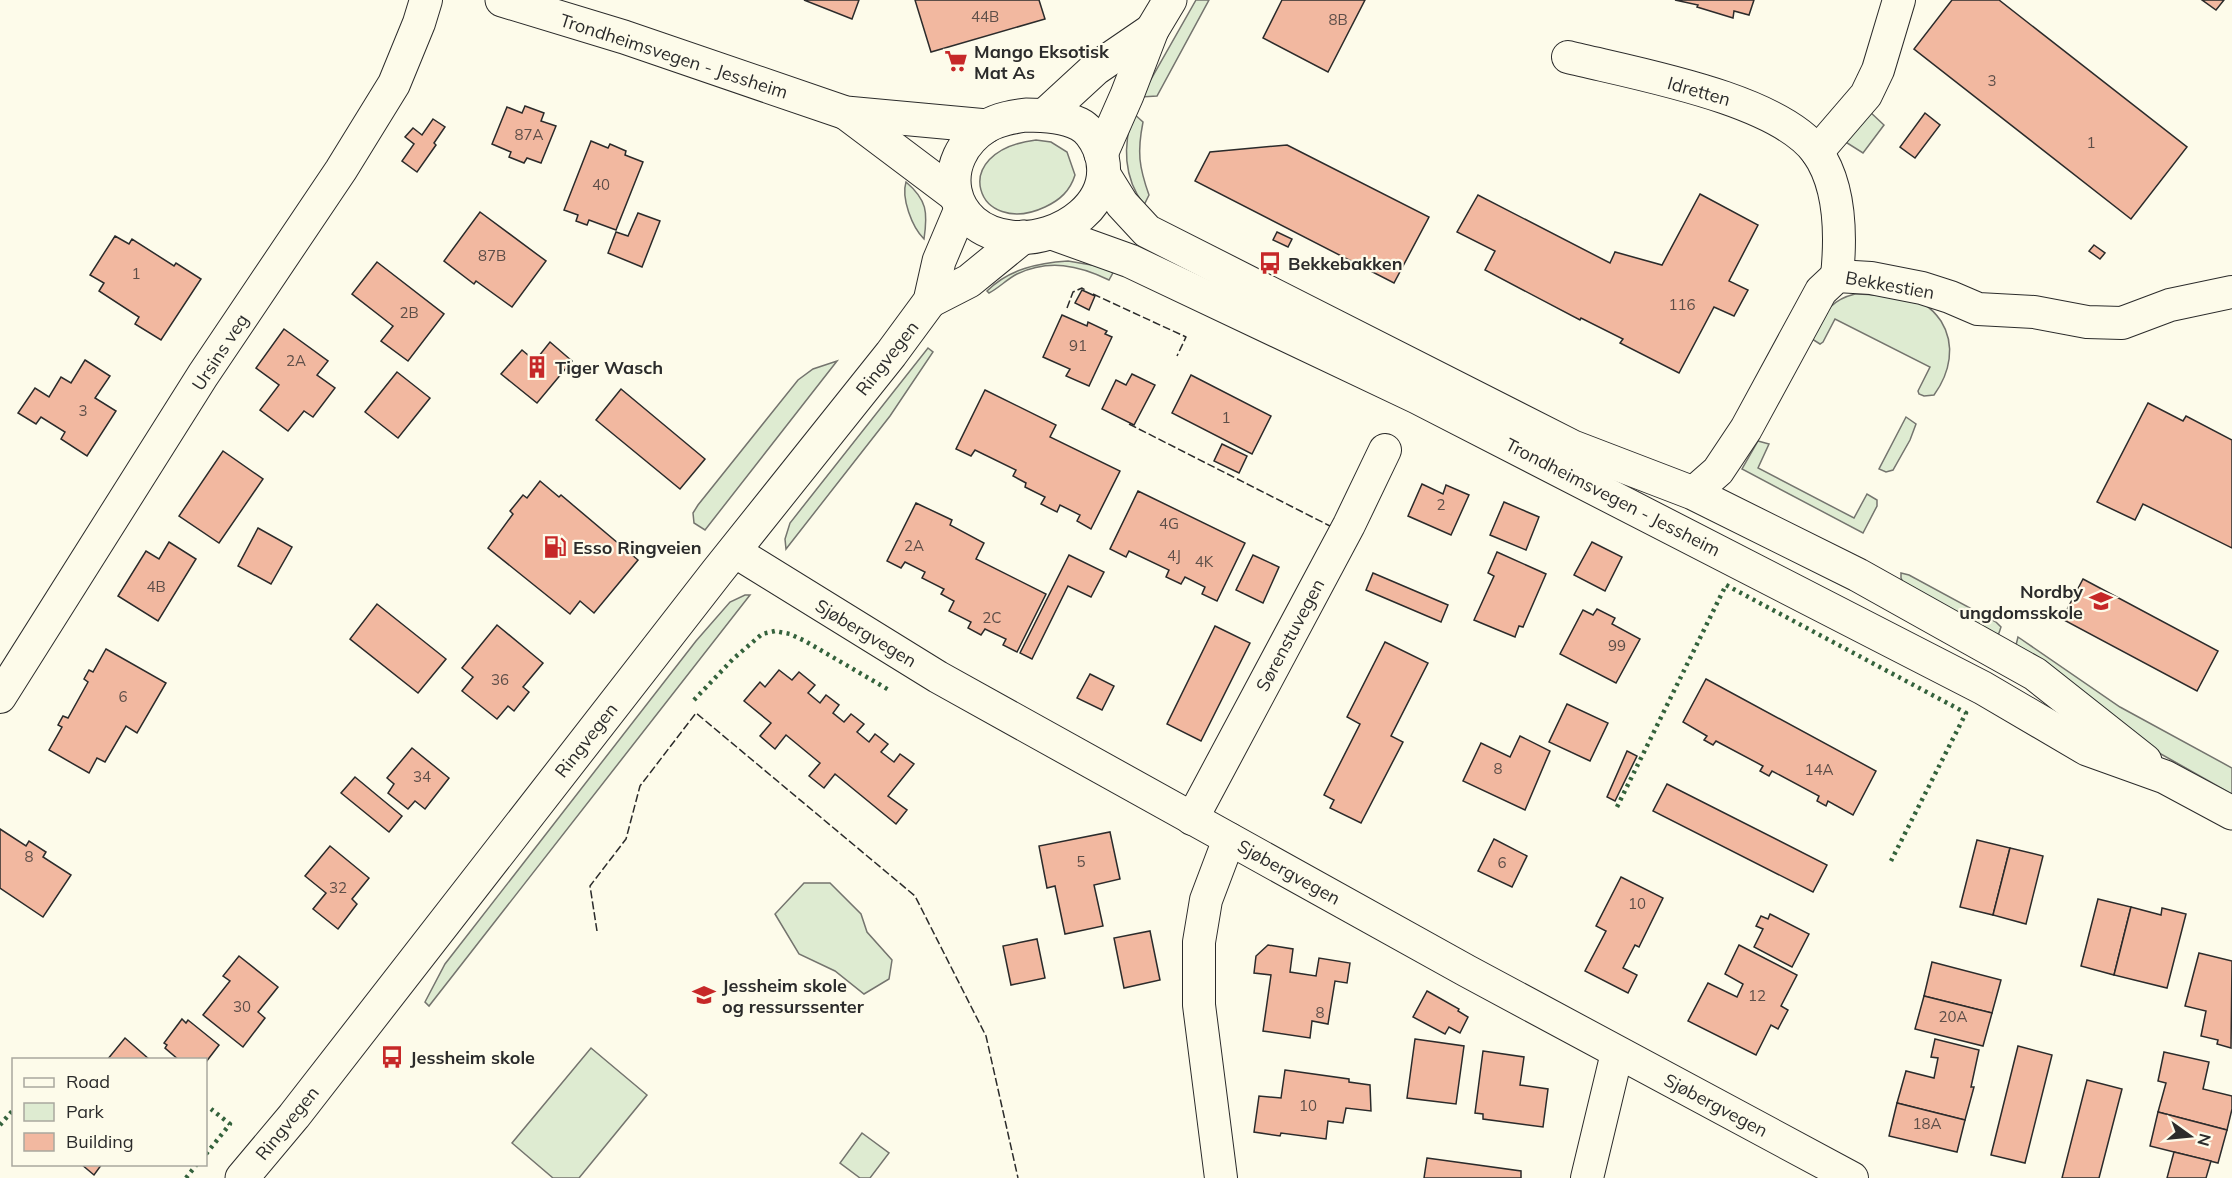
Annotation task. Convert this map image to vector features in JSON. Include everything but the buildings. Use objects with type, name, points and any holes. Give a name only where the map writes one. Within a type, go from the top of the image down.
[{"type":"main road","name":"Trondheimsvegen - Jessheim","points":[[502,0],[624,37],[846,113],[987,126]]},
{"type":"main road","points":[[1102,164],[1095,138],[1081,125],[1045,115],[1002,119],[987,126],[971,139],[959,154],[954,177],[958,202],[976,225],[991,233],[1011,238],[1038,235],[1070,224],[1087,210],[1099,192],[1102,164],[1152,30],[1170,0]]},
{"type":"main road","points":[[1045,115],[1095,69],[1152,30]]},
{"type":"main road","name":"Trondheimsvegen - Jessheim","points":[[846,113],[958,202]]},
{"type":"main road","name":"Trondheimsvegen - Jessheim","points":[[1102,164],[1122,204],[1147,231],[1573,447],[1694,493],[1858,575],[2026,669],[2165,777]]},
{"type":"main road","name":"Ringvegen","points":[[242,1178],[294,1116],[734,551],[891,354],[930,301],[939,261],[958,202]]},
{"type":"main road","name":"Trondheimsvegen - Jessheim","points":[[1038,235],[1130,261],[1417,397],[1983,688],[2086,749],[2165,777],[2232,813]]},
{"type":"main road","name":"Ringvegen","points":[[930,301],[969,281],[1038,235]]},
{"type":"street","name":"Ursins veg","points":[[0,697],[203,375],[334,180],[394,84],[426,0]]},
{"type":"street","points":[[1817,152],[1866,95],[1878,70],[1899,0]]},
{"type":"street","name":"Idretten","points":[[1568,57],[1701,91],[1748,106],[1781,120],[1801,136],[1817,152],[1829,174],[1838,224],[1837,276]]},
{"type":"street","name":"Bekkestien","points":[[1694,493],[1718,471],[1751,419],[1821,291],[1837,276],[1871,278],[1922,288],[1978,309],[2034,312],[2087,322],[2122,323],[2170,304],[2232,292]]},
{"type":"street","name":"Sørenstuvegen","points":[[1191,819],[1349,525],[1385,450]]},
{"type":"street","name":"Sjøbergvegen","points":[[734,551],[938,677],[1191,819],[1617,1053],[1852,1178]]},
{"type":"street","points":[[1221,1178],[1199,1005],[1199,942],[1206,900],[1229,839]]},
{"type":"street","points":[[1587,1178],[1617,1053]]},
{"type":"green space","points":[[1196,0],[1209,0],[1157,96],[1141,97]]},
{"type":"green space","points":[[1869,111],[1884,125],[1863,153],[1844,141]]},
{"type":"green space","points":[[1133,113],[1143,122],[1140,159],[1149,195],[1144,205],[1132,183],[1127,161],[1128,137]]},
{"type":"green space","points":[[1036,140],[1051,142],[1067,152],[1075,175],[1073,181],[1064,194],[1045,207],[1021,214],[1002,212],[988,203],[981,190],[981,174],[989,160],[1007,147]]},
{"type":"green space","points":[[906,182],[918,195],[924,207],[926,221],[924,239],[915,227],[906,204]]},
{"type":"green space","points":[[1068,261],[1115,269],[1109,280],[1075,268],[1041,266],[1017,274],[993,291],[989,293],[987,291],[1005,277],[1024,268]]},
{"type":"green space","points":[[1855,294],[1891,296],[1925,305],[1941,321],[1946,330],[1950,349],[1944,378],[1934,395],[1924,396],[1918,391],[1930,367],[1835,319],[1823,342],[1820,344],[1812,339],[1828,310],[1838,301]]},
{"type":"green space","points":[[928,348],[933,352],[890,416],[786,549],[785,539],[790,523]]},
{"type":"green space","points":[[837,361],[705,530],[694,523],[693,513],[698,505],[798,380],[813,369]]},
{"type":"green space","points":[[1906,417],[1916,424],[1910,440],[1893,470],[1886,472],[1879,469]]},
{"type":"green space","points":[[1758,441],[1769,444],[1758,468],[1854,518],[1867,494],[1877,500],[1877,506],[1863,533],[1742,469]]},
{"type":"green space","points":[[1901,573],[1909,575],[1996,622],[2001,627],[1999,633],[1993,637],[1908,592]]},
{"type":"green space","points":[[750,595],[429,1006],[425,1002],[445,964],[696,641],[730,602]]},
{"type":"green space","points":[[2018,637],[2120,707],[2232,768],[2232,794],[2152,749],[2015,649]]},
{"type":"green space","points":[[804,883],[830,883],[861,914],[867,932],[892,960],[889,979],[864,994],[835,971],[799,954],[775,914]]},
{"type":"green space","points":[[591,1048],[647,1095],[579,1178],[553,1178],[512,1143]]},
{"type":"green space","points":[[862,1133],[889,1153],[870,1178],[860,1178],[840,1163]]},
{"type":"hedge","points":[[1617,807],[1726,585],[1966,713],[1891,861]]},
{"type":"hedge","points":[[694,700],[733,659],[762,634],[775,631],[790,634],[805,641],[889,690]]},
{"type":"hedge","points":[[207,1153],[230,1124],[211,1109]]},
{"type":"hedge","points":[[0,1125],[12,1111]]},
{"type":"hedge","points":[[186,1178],[195,1166]]},
{"type":"fence","points":[[1067,308],[1073,292],[1082,288],[1085,290]]},
{"type":"fence","points":[[1093,294],[1186,337],[1177,356]]},
{"type":"fence","points":[[1129,424],[1330,526]]},
{"type":"fence","points":[[597,931],[590,886],[626,839],[640,786],[696,713],[915,896],[986,1036],[1018,1178]]},
{"type":"place","name":"Mango Eksotisk Mat As","points":[[956,61]]},
{"type":"place","name":"Bekkebakken","points":[[1270,263]]},
{"type":"place","name":"Tiger Wasch","points":[[537,367]]},
{"type":"place","name":"Esso Ringveien","points":[[555,547]]},
{"type":"place","name":"Nordby ungdomsskole","points":[[2101,601]]},
{"type":"place","name":"Jessheim skole og ressurssenter","points":[[704,995]]},
{"type":"place","name":"Jessheim skole","points":[[392,1057]]}]
